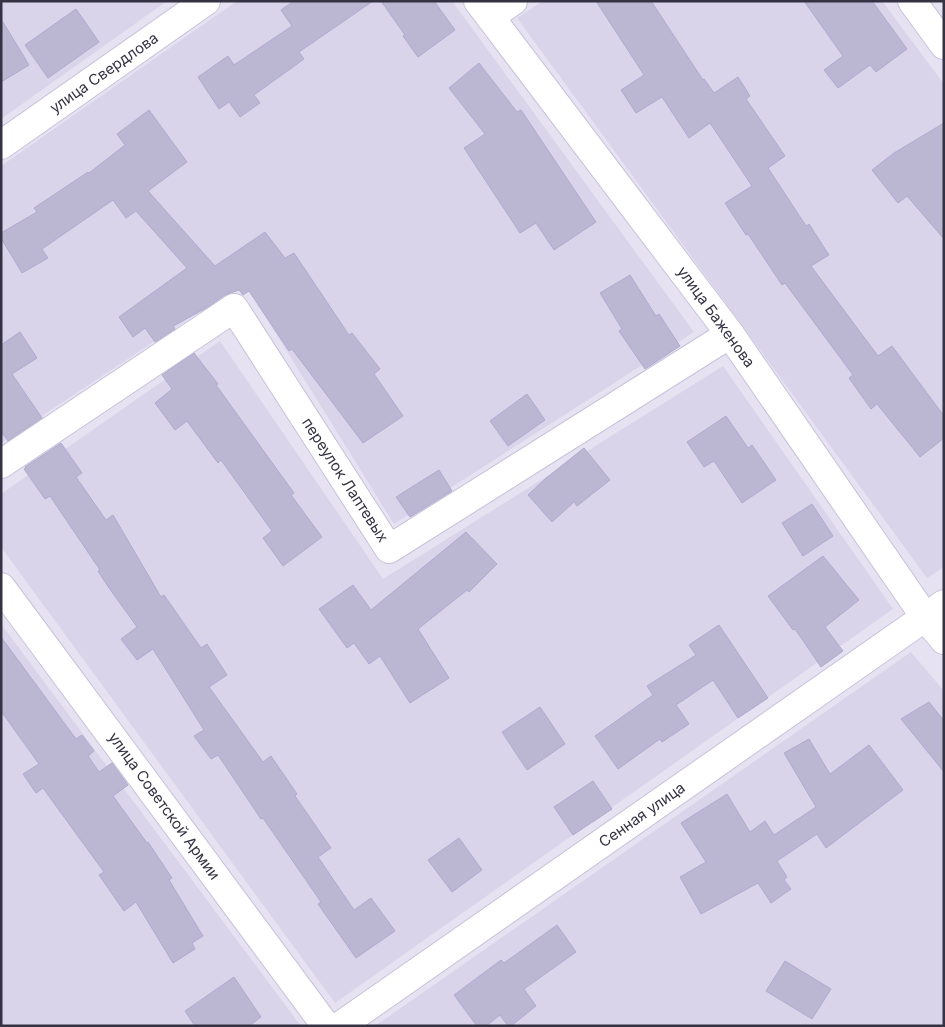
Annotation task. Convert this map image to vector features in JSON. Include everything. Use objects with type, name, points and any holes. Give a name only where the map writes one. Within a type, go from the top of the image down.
[{"type":"street","name":"улица Свердлова","points":[[1,145],[206,1]]},
{"type":"street","points":[[484,9],[513,1]]},
{"type":"street","points":[[912,1],[944,45]]},
{"type":"street","name":"улица Баженова","points":[[484,9],[730,334],[934,611],[944,640]]},
{"type":"street","name":"переулок Лаптевых","points":[[1,464],[234,308],[389,549],[730,334]]},
{"type":"street","name":"улица Советской Армии","points":[[1,587],[326,1026]]},
{"type":"street","name":"Сенная улица","points":[[340,1026],[934,611]]},
{"type":"shaded area","points":[[1,1],[167,1],[1,119]]},
{"type":"shaded area","points":[[237,1],[452,1],[694,332],[394,524],[244,282],[1,443],[1,166]]},
{"type":"shaded area","points":[[543,1],[882,1],[944,84],[944,567],[927,578],[517,18]]},
{"type":"shaded area","points":[[220,341],[383,579],[723,366],[893,609],[335,1003],[1,547],[1,494]]},
{"type":"shaded area","points":[[1,624],[301,1026],[1,1026]]},
{"type":"shaded area","points":[[911,652],[944,691],[944,1026],[375,1026]]},
{"type":"building","points":[[294,1],[373,1],[299,52],[304,59],[254,95],[260,103],[240,117],[229,102],[219,109],[198,77],[228,56],[234,65],[292,26],[281,10]]},
{"type":"building","points":[[381,1],[434,1],[455,30],[418,57]]},
{"type":"building","points":[[596,1],[651,1],[703,80],[714,93],[738,77],[750,96],[746,99],[785,156],[768,168],[806,226],[809,224],[829,255],[811,266],[878,356],[892,346],[944,416],[944,438],[920,457],[877,404],[871,409],[849,378],[853,375],[785,283],[782,285],[725,203],[752,186],[710,123],[689,138],[662,97],[636,113],[621,90],[644,75]]},
{"type":"building","points":[[804,1],[872,1],[907,49],[876,72],[870,65],[838,88],[824,70],[843,56]]},
{"type":"building","points":[[76,9],[99,42],[48,78],[25,45]]},
{"type":"building","points":[[1,19],[29,65],[1,82]]},
{"type":"building","points":[[479,63],[517,112],[521,110],[596,222],[554,250],[536,223],[520,233],[464,148],[485,134],[449,88]]},
{"type":"building","points":[[149,110],[187,162],[148,191],[215,266],[265,232],[285,258],[294,253],[349,335],[352,333],[380,369],[374,374],[403,416],[363,443],[292,349],[289,351],[249,291],[243,295],[239,290],[225,295],[208,307],[173,326],[175,329],[155,342],[145,328],[133,337],[119,317],[187,268],[136,211],[126,218],[113,200],[42,249],[48,258],[22,273],[1,238],[1,233],[37,212],[34,208],[89,173],[125,145],[117,134]]},
{"type":"building","points":[[944,123],[944,239],[907,196],[898,203],[872,170],[894,153]]},
{"type":"building","points":[[630,275],[656,316],[659,314],[680,346],[645,369],[619,331],[622,329],[600,293]]},
{"type":"building","points":[[20,332],[37,358],[12,374],[42,418],[8,441],[1,431],[1,345]]},
{"type":"building","points":[[194,353],[218,384],[216,385],[294,493],[291,495],[322,537],[283,566],[263,538],[272,531],[221,460],[218,463],[187,421],[175,430],[155,403],[172,389],[162,375]]},
{"type":"building","points":[[527,394],[545,420],[508,446],[490,421]]},
{"type":"building","points":[[726,416],[748,448],[752,445],[776,480],[742,503],[714,461],[704,467],[687,442]]},
{"type":"building","points":[[61,443],[82,473],[76,477],[106,520],[113,515],[161,597],[164,595],[201,648],[207,644],[227,675],[209,687],[263,762],[271,756],[297,794],[295,796],[331,848],[318,857],[354,910],[371,898],[395,931],[356,958],[318,904],[321,902],[263,818],[261,819],[218,755],[211,759],[194,736],[204,730],[153,649],[137,660],[121,639],[137,627],[107,585],[98,571],[100,570],[50,496],[45,499],[24,469]]},
{"type":"building","points":[[584,448],[610,480],[577,506],[574,502],[552,522],[528,495]]},
{"type":"building","points":[[439,470],[452,491],[410,517],[396,497]]},
{"type":"building","points":[[812,504],[833,536],[803,556],[782,523]]},
{"type":"building","points":[[466,532],[497,564],[469,592],[467,590],[418,629],[449,678],[410,703],[380,656],[369,664],[354,643],[347,648],[319,609],[353,585],[371,610]]},
{"type":"building","points":[[823,556],[859,600],[825,627],[843,651],[821,667],[795,629],[793,630],[768,596]]},
{"type":"building","points":[[719,625],[768,698],[738,718],[713,680],[676,705],[689,724],[662,742],[660,739],[618,769],[595,736],[653,695],[647,686],[696,655],[689,645]]},
{"type":"building","points":[[1,637],[76,739],[82,735],[94,751],[88,756],[99,772],[112,763],[128,785],[113,796],[148,842],[172,878],[169,880],[203,936],[192,943],[195,949],[173,963],[136,902],[124,911],[99,875],[104,872],[43,788],[36,793],[23,774],[39,764],[1,711]]},
{"type":"building","points":[[929,702],[944,721],[944,772],[901,719]]},
{"type":"building","points":[[540,707],[565,744],[527,770],[502,732]]},
{"type":"building","points":[[809,739],[830,774],[869,745],[903,790],[826,848],[817,834],[777,861],[787,877],[784,880],[791,889],[771,903],[758,883],[701,914],[680,877],[706,862],[681,823],[727,794],[750,832],[765,821],[774,835],[816,807],[784,753]]},
{"type":"building","points":[[593,781],[612,809],[573,835],[554,807]]},
{"type":"building","points":[[459,838],[482,870],[452,892],[428,860]]},
{"type":"building","points":[[557,925],[576,952],[524,989],[536,1006],[511,1026],[508,1026],[500,1015],[486,1026],[477,1026],[454,995],[501,960],[504,963]]},
{"type":"building","points":[[785,961],[831,989],[812,1019],[766,991]]},
{"type":"building","points":[[234,977],[261,1017],[249,1026],[195,1026],[185,1011]]}]
